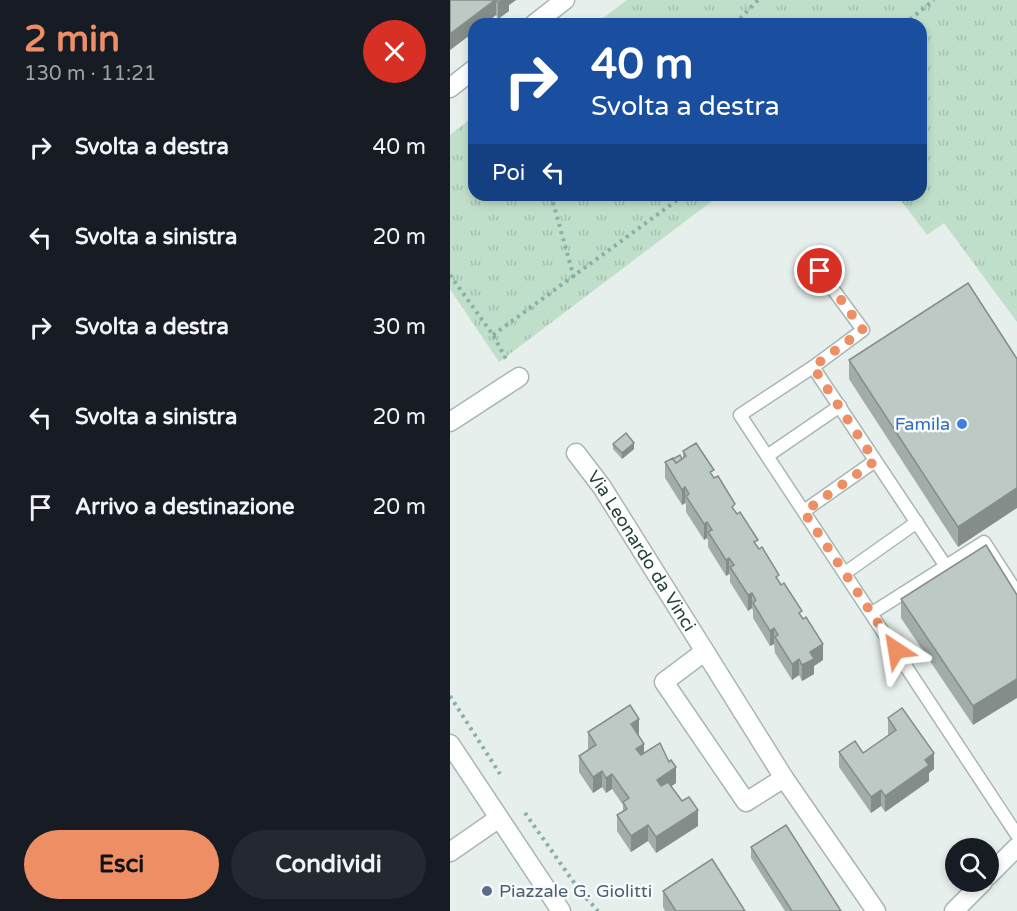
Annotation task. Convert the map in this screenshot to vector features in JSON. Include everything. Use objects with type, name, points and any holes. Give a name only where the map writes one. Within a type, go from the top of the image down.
[{"type":"street","points":[[542,18],[565,0]]},
{"type":"street","points":[[450,88],[468,74]]},
{"type":"street","points":[[450,422],[519,377]]},
{"type":"street","name":"Via Leonardo da Vinci","points":[[576,453],[602,487],[784,777],[876,911]]},
{"type":"street","name":"Via Leonardo da Vinci","points":[[704,652],[664,681],[746,802],[784,777]]},
{"type":"street","points":[[450,744],[561,911]]},
{"type":"street","points":[[450,852],[499,818]]},
{"type":"street","points":[[999,865],[1017,847]]},
{"type":"street","points":[[954,911],[972,892]]},
{"type":"lane","points":[[810,258],[863,330],[741,415],[1017,835]]},
{"type":"lane","points":[[813,367],[945,565]]},
{"type":"lane","points":[[767,456],[840,406]]},
{"type":"lane","points":[[804,512],[875,461]]},
{"type":"lane","points":[[845,573],[916,522]]},
{"type":"lane","points":[[872,613],[984,542],[1017,593]]},
{"type":"path","points":[[741,18],[758,0]]},
{"type":"path","points":[[912,18],[934,0]]},
{"type":"path","points":[[553,201],[574,278]]},
{"type":"path","points":[[493,335],[574,278],[676,201]]},
{"type":"path","points":[[450,275],[493,335],[498,347],[519,377]]},
{"type":"path","points":[[450,696],[501,777]]},
{"type":"path","points":[[521,806],[580,891],[598,911]]},
{"type":"green space","points":[[627,0],[1017,0],[1017,322],[944,223],[927,235],[902,201],[927,201],[927,18],[603,18]]},
{"type":"green space","points":[[468,121],[468,201],[712,201],[499,362],[450,289],[450,135]]},
{"type":"building","points":[[450,0],[495,0],[468,18],[450,34]]},
{"type":"building","points":[[968,283],[1017,359],[1017,488],[958,527],[849,360]]},
{"type":"building","points":[[626,433],[634,443],[622,453],[613,444]]},
{"type":"building","points":[[696,443],[714,470],[710,472],[714,478],[718,476],[735,504],[732,507],[737,514],[740,512],[758,540],[754,542],[759,549],[762,547],[779,575],[776,577],[781,585],[784,583],[802,611],[799,613],[803,619],[806,617],[823,644],[810,652],[814,659],[802,665],[799,659],[792,664],[775,637],[778,635],[774,628],[770,631],[753,603],[756,600],[752,593],[748,595],[730,567],[734,565],[729,558],[726,560],[708,532],[712,530],[707,522],[704,524],[686,496],[689,494],[685,487],[682,490],[665,462],[673,458],[676,463],[686,456],[683,451]]},
{"type":"building","points":[[680,455],[682,459],[676,463],[673,459]]},
{"type":"building","points":[[986,545],[1017,595],[1017,679],[973,706],[901,599]]},
{"type":"building","points":[[630,705],[639,719],[631,724],[644,744],[636,749],[641,755],[660,743],[669,762],[671,760],[676,767],[657,780],[661,786],[668,782],[682,801],[689,797],[698,810],[656,837],[648,825],[631,836],[617,815],[627,809],[623,802],[629,798],[612,774],[606,778],[602,771],[593,777],[579,756],[596,745],[588,732]]},
{"type":"building","points":[[902,708],[934,753],[925,760],[929,765],[885,796],[881,790],[871,797],[839,752],[855,741],[863,753],[896,730],[888,718]]},
{"type":"building","points":[[786,825],[841,911],[792,911],[751,847]]},
{"type":"building","points":[[712,859],[745,911],[676,911],[663,891]]},
{"type":"place","name":"Famila","points":[[962,424]]},
{"type":"place","name":"Piazzale G. Giolitti","points":[[487,891]]},
{"type":"route","points":[[820,271],[863,330],[813,367],[875,461],[804,512],[896,650]]}]
